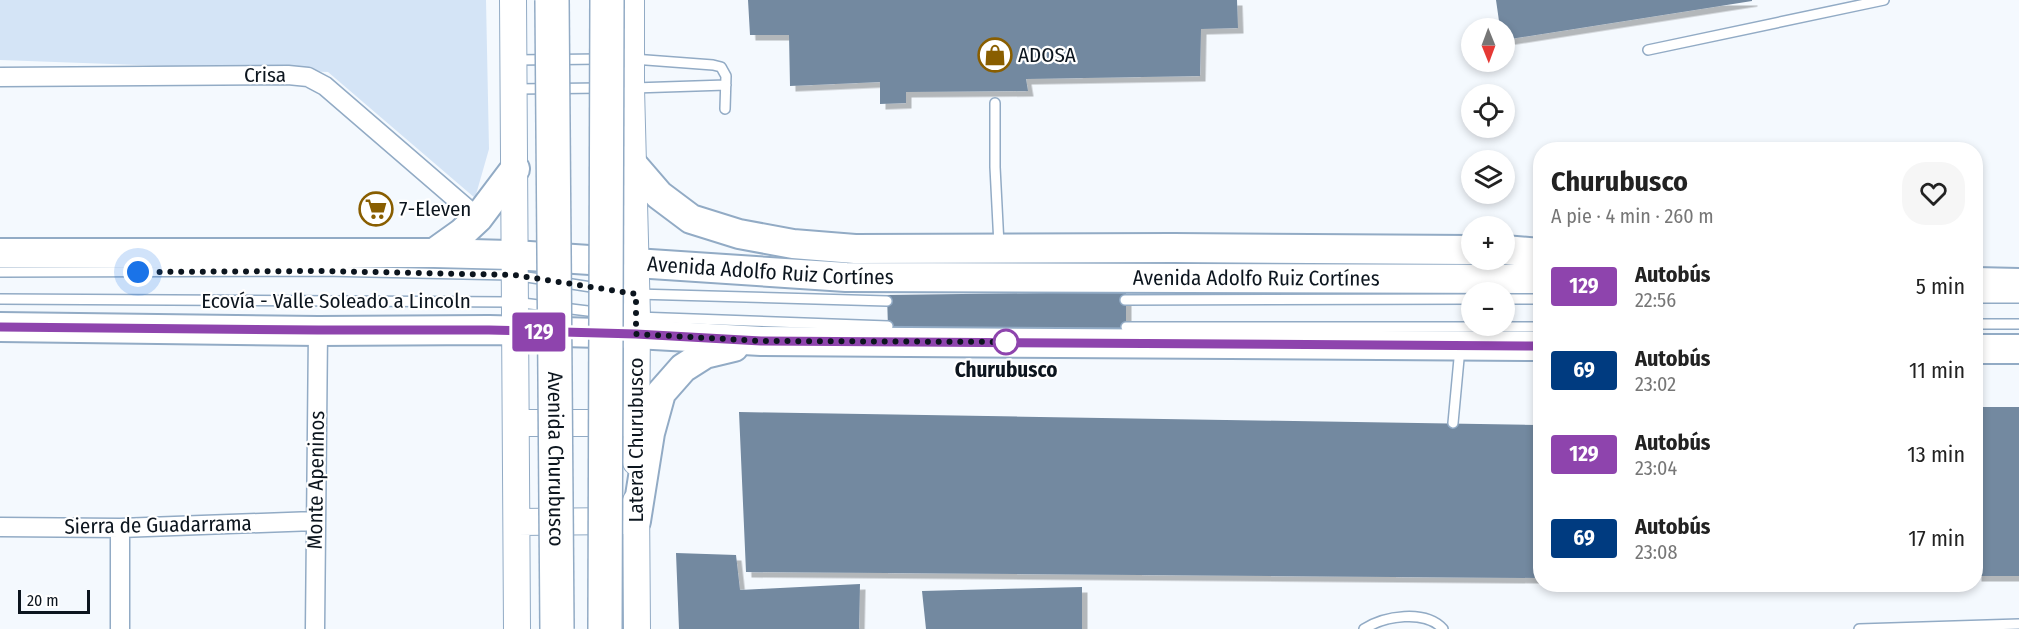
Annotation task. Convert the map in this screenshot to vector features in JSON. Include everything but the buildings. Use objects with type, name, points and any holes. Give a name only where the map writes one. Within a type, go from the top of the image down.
[{"type":"highway","name":"Avenida Churubusco","points":[[552,0],[557,629]]},
{"type":"highway","points":[[605,629],[607,0]]},
{"type":"main road","points":[[633,166],[659,195],[691,219],[739,234],[793,244],[855,249],[1461,250]]},
{"type":"main road","points":[[434,253],[478,218],[515,169]]},
{"type":"main road","points":[[1515,251],[1533,252]]},
{"type":"main road","name":"Avenida Adolfo Ruiz Cortínes","points":[[0,253],[434,253],[514,265],[635,263],[846,277],[1533,279]]},
{"type":"main road","points":[[1983,282],[2019,283]]},
{"type":"main road","points":[[0,327],[514,332],[636,315],[761,341],[1533,346]]},
{"type":"main road","points":[[636,521],[650,433],[661,393],[683,368],[705,354],[761,341]]},
{"type":"main road","points":[[1983,349],[2019,349]]},
{"type":"street","points":[[513,0],[517,629]]},
{"type":"street","name":"Lateral Churubusco","points":[[631,0],[636,315],[637,629]]},
{"type":"street","name":"Crisa","points":[[0,77],[277,75],[309,77],[325,86],[478,218]]},
{"type":"street","name":"Monte Apeninos","points":[[315,629],[318,330]]},
{"type":"street","points":[[516,423],[637,423]]},
{"type":"street","name":"Sierra de Guadarrama","points":[[0,527],[120,528],[315,521]]},
{"type":"street","points":[[517,522],[636,521]]},
{"type":"street","points":[[120,528],[120,629]]},
{"type":"lane","points":[[1648,50],[1884,0]]},
{"type":"lane","points":[[513,60],[631,59],[713,65],[725,71],[725,109]]},
{"type":"lane","points":[[514,89],[726,85]]},
{"type":"lane","points":[[994,103],[994,167],[999,249]]},
{"type":"lane","points":[[0,272],[323,271],[514,265],[636,315],[887,302]]},
{"type":"lane","points":[[1983,298],[2019,298]]},
{"type":"lane","name":"Ecovía - Valle Soleado a Lincoln","points":[[0,299],[514,302],[636,315],[888,326]]},
{"type":"lane","points":[[1125,300],[1461,299]]},
{"type":"lane","points":[[1515,299],[1533,299]]},
{"type":"lane","points":[[1983,324],[2019,324]]},
{"type":"lane","points":[[1126,327],[1533,327]]},
{"type":"lane","points":[[1453,423],[1460,345]]},
{"type":"lane","points":[[1364,629],[1378,621],[1402,616],[1431,620],[1443,629]]},
{"type":"lane","points":[[1859,629],[2019,624]]},
{"type":"shaded area","points":[[0,0],[486,0],[489,149],[475,198],[328,72],[0,60]]},
{"type":"bus line","name":"129","points":[[0,327],[489,330],[636,334],[761,341],[1533,346]]},
{"type":"place","name":"ADOSA","points":[[995,55]]},
{"type":"place","name":"7-Eleven","points":[[376,209]]},
{"type":"place","name":"Churubusco","points":[[1006,342]]},
{"type":"route","points":[[138,272],[323,271],[514,275],[636,294],[636,334],[761,341],[1017,342],[1006,342]]}]
